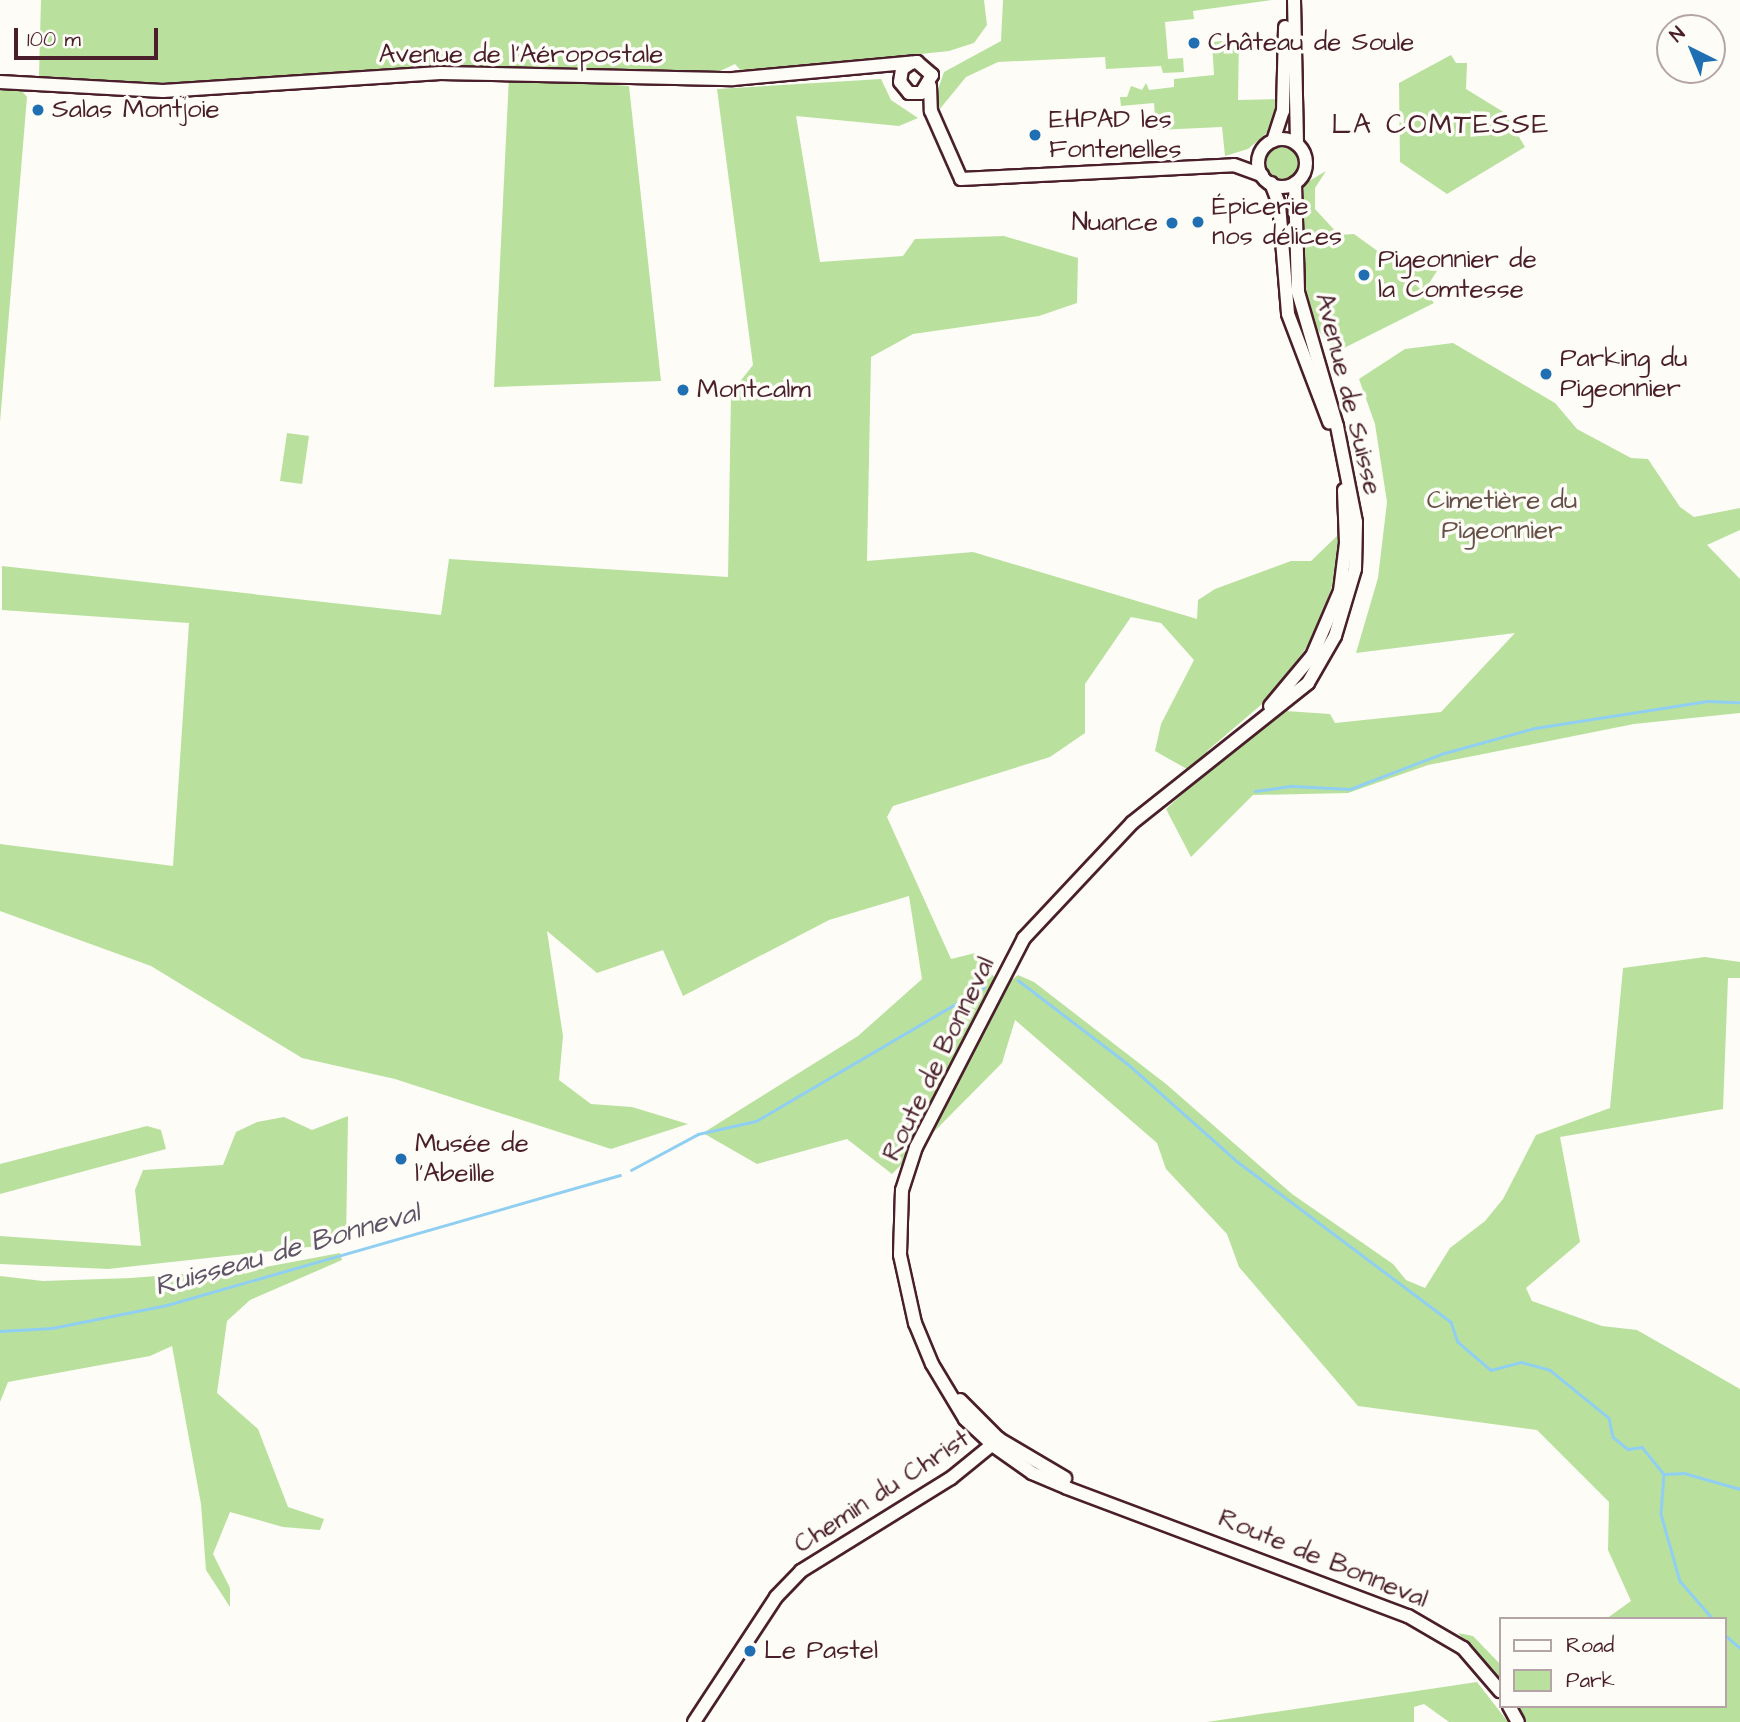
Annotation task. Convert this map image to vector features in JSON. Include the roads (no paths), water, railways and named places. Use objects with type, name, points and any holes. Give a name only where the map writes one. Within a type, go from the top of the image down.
[{"type":"street","points":[[901,82],[902,69],[911,63],[929,68],[931,111],[961,179],[1234,166],[1261,152],[1273,141],[1283,111],[1286,0]]},
{"type":"street","points":[[1234,166],[1266,179],[1295,183],[1306,163],[1297,144],[1294,0]]},
{"type":"street","name":"Avenue de l'Aéropostale","points":[[0,82],[206,90],[440,73],[733,79],[911,63]]},
{"type":"street","points":[[882,65],[931,111]]},
{"type":"street","name":"Avenue de l'Aéropostale","points":[[0,76],[34,85]]},
{"type":"street","points":[[913,94],[930,86]]},
{"type":"street","points":[[1273,141],[1297,144]]},
{"type":"street","points":[[1261,152],[1266,179]]},
{"type":"street","name":"Avenue de Suisse","points":[[1236,739],[1290,686],[1321,641],[1340,591],[1346,543],[1339,459],[1288,314],[1279,204],[1266,179]]},
{"type":"street","name":"Avenue de Suisse","points":[[1024,938],[1132,823],[1315,674],[1335,636],[1355,569],[1356,522],[1345,458],[1298,292],[1295,183]]},
{"type":"street","name":"Route de Bonneval","points":[[1024,938],[928,1122],[902,1190],[898,1231],[905,1288],[932,1364],[996,1443],[1109,1500],[1408,1616],[1463,1647],[1498,1689]]},
{"type":"street","name":"Chemin du Christ","points":[[694,1722],[776,1597],[801,1571],[996,1443]]},
{"type":"waterway","name":"Ruisseau de Bonneval","points":[[1255,791],[1292,786],[1350,789],[1441,754],[1535,728],[1707,701],[1740,702]]},
{"type":"waterway","points":[[1018,980],[1129,1065],[1238,1162],[1451,1322],[1458,1342],[1491,1370],[1521,1362],[1550,1370],[1609,1418],[1613,1437],[1628,1449],[1642,1447],[1664,1474],[1661,1514],[1680,1581],[1711,1617]]},
{"type":"waterway","name":"Ruisseau de Bonneval","points":[[631,1170],[698,1134],[756,1121],[984,987]]},
{"type":"waterway","name":"Ruisseau de Bonneval","points":[[0,1331],[52,1328],[167,1305],[620,1175]]},
{"type":"waterway","points":[[1665,1474],[1684,1473],[1740,1489]]},
{"type":"waterway","points":[[1726,1636],[1740,1648]]},
{"type":"place","name":"Château de Soule","points":[[1194,43]]},
{"type":"place","name":"Salas Montjoie","points":[[38,110]]},
{"type":"place","name":"EHPAD les Fontenelles","points":[[1035,135]]},
{"type":"place","name":"Épicerie nos délices","points":[[1198,222]]},
{"type":"place","name":"Nuance","points":[[1172,223]]},
{"type":"place","name":"Pigeonnier de la Comtesse","points":[[1364,275]]},
{"type":"place","name":"Parking du Pigeonnier","points":[[1546,374]]},
{"type":"place","name":"Montcalm","points":[[683,390]]},
{"type":"place","name":"Musée de l'Abeille","points":[[401,1159]]},
{"type":"place","name":"Le Pastel","points":[[750,1651]]},
{"type":"district","name":"LA COMTESSE","points":[[1441,125]]},
{"type":"park label","name":"Cimetière du Pigeonnier","points":[[1502,516]]}]
